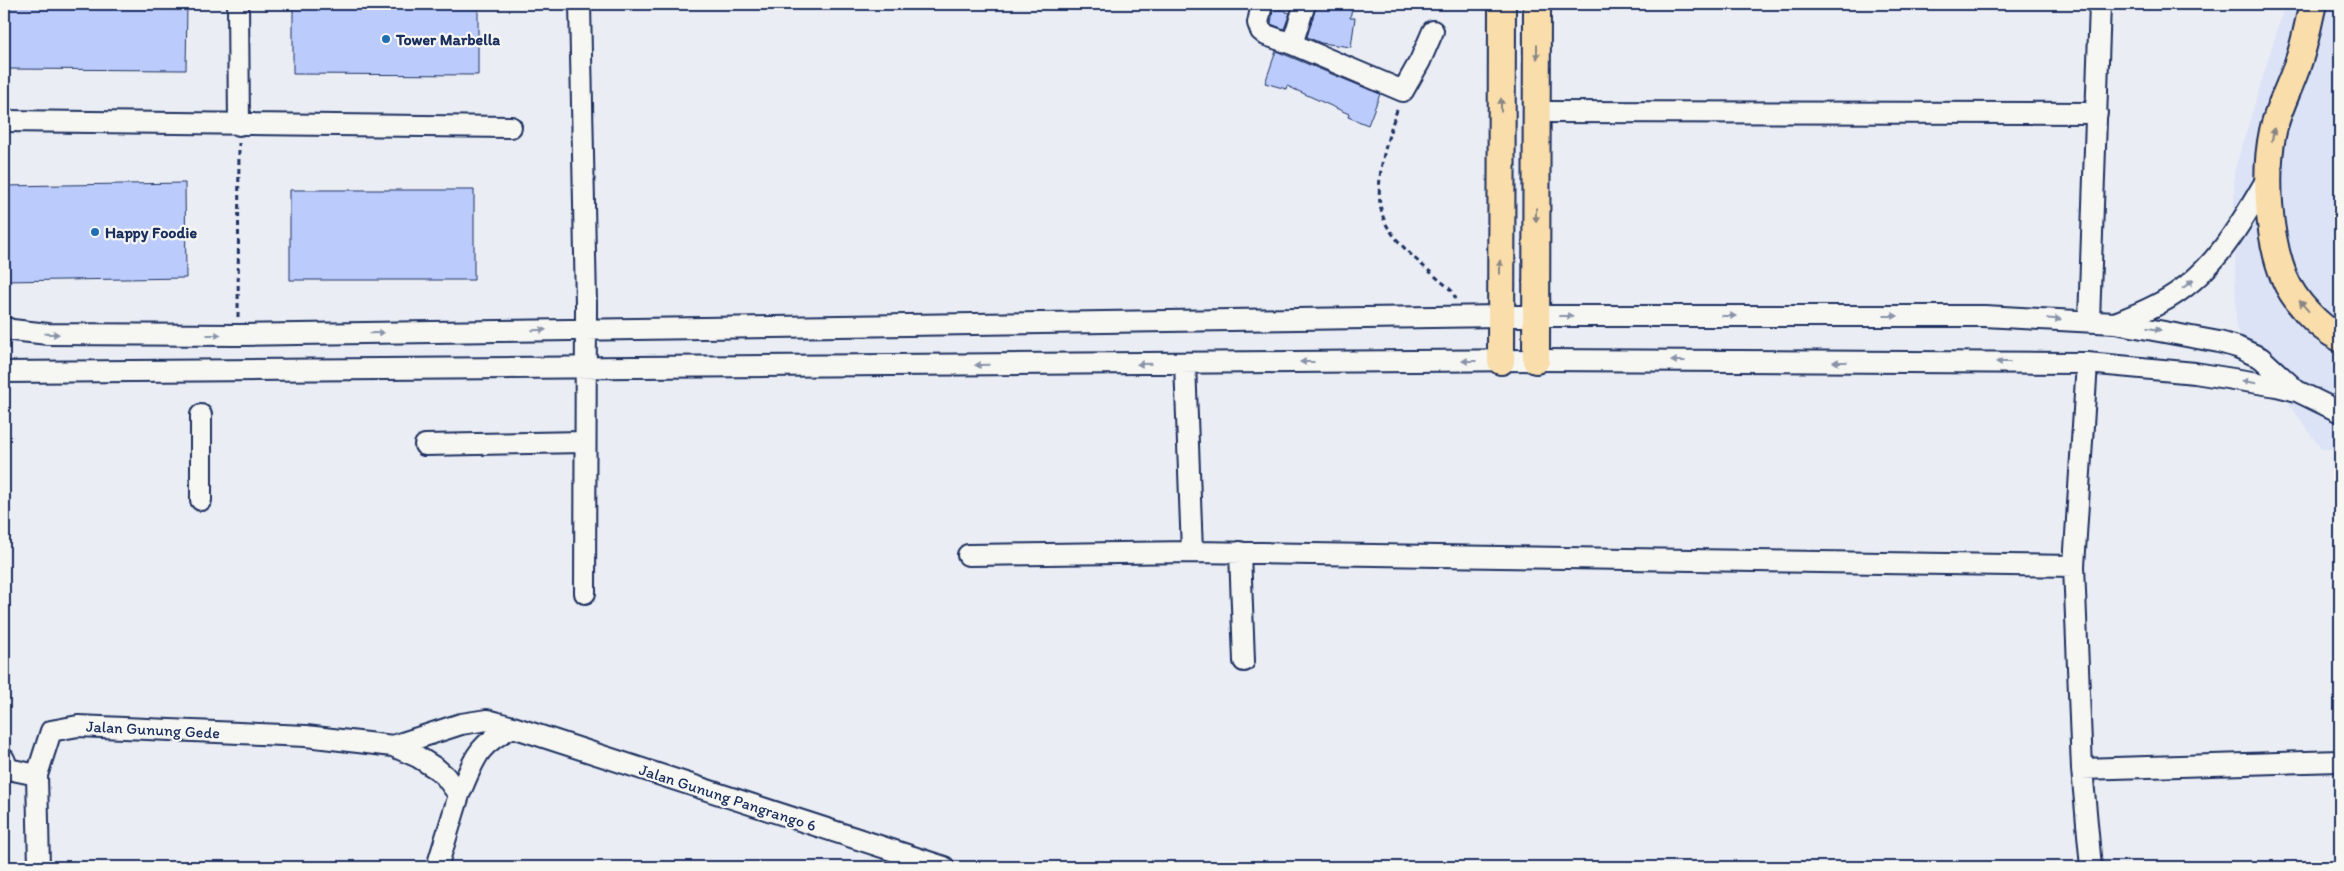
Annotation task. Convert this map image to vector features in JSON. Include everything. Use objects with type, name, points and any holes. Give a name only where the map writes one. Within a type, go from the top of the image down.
[{"type":"main road","points":[[1501,361],[1502,4]]},
{"type":"main road","points":[[1536,360],[1537,4]]},
{"type":"main road","points":[[2313,4],[2299,61],[2274,130],[2268,176],[2276,254],[2285,279],[2302,305],[2329,332],[2340,338]]},
{"type":"street","points":[[238,4],[239,125]]},
{"type":"street","points":[[580,4],[586,330],[584,369],[585,593]]},
{"type":"street","points":[[1262,4],[1258,23],[1266,36],[1292,44],[1403,91],[1420,61],[1433,30]]},
{"type":"street","points":[[1292,44],[1305,4]]},
{"type":"street","points":[[2088,321],[2100,4]]},
{"type":"street","points":[[1537,112],[2097,113]]},
{"type":"street","points":[[4,121],[239,125],[511,126]]},
{"type":"street","points":[[2114,323],[2160,304],[2190,284],[2219,256],[2268,176]]},
{"type":"street","points":[[4,327],[12,330],[48,334],[238,335],[1500,316],[1984,316],[2114,323],[2176,332],[2237,347],[2261,358],[2297,391]]},
{"type":"street","points":[[4,372],[584,369],[1536,360],[2086,363],[2195,373],[2297,391],[2340,412]]},
{"type":"street","points":[[1185,363],[1192,552]]},
{"type":"street","points":[[2086,363],[2074,566],[2082,769],[2091,867]]},
{"type":"street","points":[[201,415],[201,500]]},
{"type":"street","points":[[425,445],[584,442]]},
{"type":"street","points":[[968,556],[1240,552],[2074,566]]},
{"type":"street","points":[[1240,552],[1244,661]]},
{"type":"street","name":"Jalan Gunung Pangrango 6","points":[[393,746],[461,724],[487,720],[944,867]]},
{"type":"street","name":"Jalan Gunung Gede","points":[[39,867],[37,776],[51,731],[78,726],[306,736],[393,746]]},
{"type":"street","points":[[437,867],[459,795],[479,750],[492,737],[513,727]]},
{"type":"street","points":[[393,746],[418,757],[437,769],[445,776],[459,795]]},
{"type":"street","points":[[4,759],[8,769],[37,776]]},
{"type":"street","points":[[2082,769],[2340,761]]},
{"type":"path","points":[[1403,91],[1388,135],[1381,173],[1380,200],[1383,215],[1388,228],[1409,253],[1455,295],[1458,317]]},
{"type":"path","points":[[238,310],[239,125]]},
{"type":"shaded area","points":[[2285,4],[2340,4],[2340,449],[2321,449],[2236,328],[2234,172]]},
{"type":"building","points":[[4,4],[187,4],[186,70],[4,69]]},
{"type":"building","name":"Tower Marbella","points":[[293,4],[478,4],[478,75],[293,74]]},
{"type":"building","points":[[1317,4],[1353,4],[1350,18],[1355,18],[1351,47],[1321,43],[1307,37]]},
{"type":"building","points":[[1273,10],[1286,10],[1286,12],[1290,13],[1284,29],[1271,24]]},
{"type":"building","points":[[1276,51],[1380,94],[1368,125],[1348,117],[1349,114],[1287,86],[1286,89],[1265,83]]},
{"type":"building","name":"Happy Foodie","points":[[185,183],[186,278],[4,281],[4,186]]},
{"type":"building","points":[[290,190],[474,190],[474,280],[290,280]]},
{"type":"place","name":"Tower Marbella","points":[[386,39]]},
{"type":"place","name":"Happy Foodie","points":[[95,232]]}]
